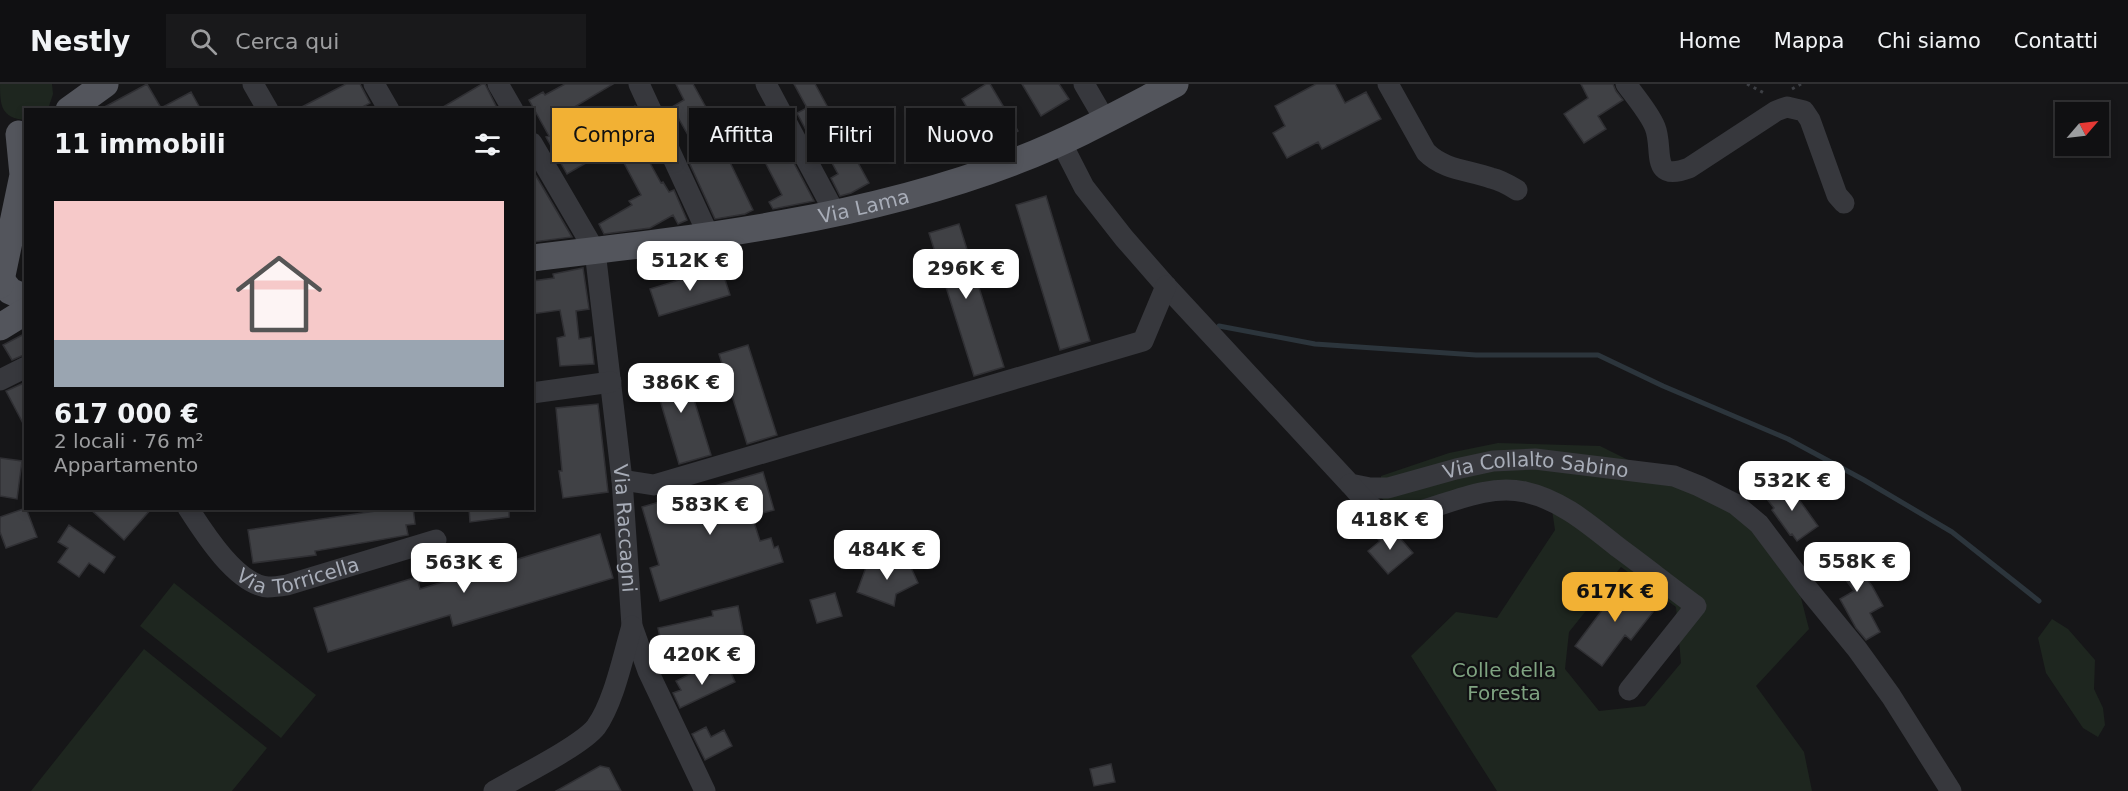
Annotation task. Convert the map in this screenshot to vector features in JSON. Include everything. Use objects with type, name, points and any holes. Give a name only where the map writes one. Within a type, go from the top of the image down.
[{"type":"main road","name":"Via Lama","points":[[534,258],[595,251],[836,215],[987,171],[1061,142],[1175,84]]},
{"type":"main road","points":[[67,98],[102,86]]},
{"type":"main road","points":[[10,130],[24,169],[0,282],[10,291],[24,297]]},
{"type":"main road","points":[[0,327],[24,312]]},
{"type":"street","points":[[253,84],[267,108]]},
{"type":"street","points":[[374,84],[388,108]]},
{"type":"street","points":[[498,84],[512,108]]},
{"type":"street","points":[[639,84],[708,234]]},
{"type":"street","points":[[766,84],[836,215]]},
{"type":"street","points":[[1083,84],[1105,120]]},
{"type":"street","points":[[1388,84],[1426,152],[1434,160],[1443,166],[1493,178],[1517,190]]},
{"type":"street","points":[[1626,84],[1655,127],[1661,166],[1675,174],[1689,168],[1776,111],[1787,107],[1804,111],[1810,120],[1837,195],[1844,203]]},
{"type":"street","points":[[1061,142],[1084,187],[1124,238],[1375,510],[1386,516],[1396,517],[1441,506],[1479,493],[1497,490],[1533,494],[1573,513],[1696,606],[1629,690]]},
{"type":"street","points":[[534,146],[595,251]]},
{"type":"street","name":"Via Raccagni","points":[[595,251],[622,480],[632,626],[648,671],[705,791]]},
{"type":"street","points":[[622,480],[654,485],[1143,341],[1166,286]]},
{"type":"street","points":[[0,380],[24,368]]},
{"type":"street","points":[[534,393],[611,382]]},
{"type":"street","name":"Via Collalto Sabino","points":[[1350,484],[1370,488],[1388,488],[1456,468],[1493,461],[1535,459],[1674,476],[1735,504],[1759,524],[1857,649],[1891,696],[1951,791]]},
{"type":"street","name":"Via Torricella","points":[[189,510],[234,569],[249,580],[267,587],[287,585],[436,540]]},
{"type":"street","points":[[494,791],[581,740],[595,728],[603,715],[616,680],[632,626]]},
{"type":"green space","points":[[0,84],[52,84],[53,94],[48,108],[24,108],[24,120],[17,119],[7,113],[1,98]]},
{"type":"green space","name":"Colle della Foresta","points":[[1498,443],[1600,446],[1749,520],[1801,598],[1809,629],[1756,686],[1804,752],[1812,791],[1497,791],[1411,656],[1456,612],[1497,618],[1555,530],[1550,496],[1525,486],[1490,481],[1444,497],[1393,508],[1379,496],[1381,476],[1449,453]],"holes":[[[1621,567],[1676,607],[1681,663],[1645,706],[1599,711],[1565,669],[1569,632]]]},
{"type":"green space","points":[[174,583],[316,695],[281,738],[140,626]]},
{"type":"green space","points":[[2052,619],[2068,629],[2095,660],[2094,689],[2103,708],[2105,725],[2098,737],[2083,728],[2046,673],[2038,638]]},
{"type":"green space","points":[[144,649],[267,748],[232,791],[31,791]]},
{"type":"building","points":[[147,84],[161,108],[103,108]]},
{"type":"building","points":[[346,84],[360,84],[370,103],[361,108],[300,108]]},
{"type":"building","points":[[485,84],[497,108],[441,108]]},
{"type":"building","points":[[565,84],[613,84],[573,108],[552,108],[552,148],[546,137],[549,136],[529,100],[543,92],[545,95]]},
{"type":"building","points":[[676,84],[693,84],[706,108],[689,108],[689,137],[677,116],[677,108],[672,107],[684,100]]},
{"type":"building","points":[[794,84],[815,84],[828,108],[807,108]]},
{"type":"building","points":[[986,84],[990,84],[1004,108],[967,108],[962,99]]},
{"type":"building","points":[[1022,84],[1059,84],[1069,99],[1041,116]]},
{"type":"building","points":[[1316,84],[1335,84],[1345,103],[1366,92],[1381,119],[1322,149],[1318,142],[1287,158],[1273,133],[1285,126],[1275,106]]},
{"type":"building","points":[[1581,84],[1613,84],[1623,100],[1598,116],[1606,129],[1584,143],[1564,114],[1588,98]]},
{"type":"building","points":[[191,92],[200,108],[161,108]]},
{"type":"building","points":[[807,108],[807,132],[797,113]]},
{"type":"building","points":[[560,162],[588,162],[567,174]]},
{"type":"building","points":[[624,162],[649,162],[661,183],[663,182],[669,192],[674,190],[687,220],[678,224],[673,215],[650,228],[604,234],[599,224],[632,205],[629,201],[641,195]]},
{"type":"building","points":[[689,162],[730,162],[753,210],[745,214],[715,219]]},
{"type":"building","points":[[765,162],[793,162],[814,201],[773,209],[769,202],[782,195]]},
{"type":"building","points":[[831,162],[858,162],[869,183],[840,196],[831,178],[838,174]]},
{"type":"building","points":[[534,172],[572,237],[534,242]]},
{"type":"building","points":[[1046,196],[1090,341],[1060,350],[1016,205]]},
{"type":"building","points":[[959,224],[1004,367],[974,376],[929,233]]},
{"type":"building","points":[[721,267],[730,295],[659,316],[650,289]]},
{"type":"building","points":[[583,268],[589,309],[576,311],[579,339],[591,337],[594,364],[560,366],[557,338],[565,336],[560,310],[534,314],[534,281],[554,278],[553,274]]},
{"type":"building","points":[[24,334],[24,355],[12,360],[3,345]]},
{"type":"building","points":[[748,345],[777,435],[747,444],[719,354]]},
{"type":"building","points":[[683,364],[711,455],[679,464],[652,373]]},
{"type":"building","points":[[24,383],[24,425],[6,391]]},
{"type":"building","points":[[598,404],[608,492],[563,498],[559,471],[562,471],[556,408]]},
{"type":"building","points":[[0,458],[22,461],[17,499],[0,496]]},
{"type":"building","points":[[763,472],[774,510],[752,516],[760,541],[771,538],[774,548],[778,546],[783,562],[660,601],[650,568],[659,565],[642,507]]},
{"type":"building","points":[[1787,483],[1818,526],[1797,541],[1792,534],[1790,535],[1766,498]]},
{"type":"building","points":[[24,509],[27,510],[37,537],[6,548],[0,532],[0,517]]},
{"type":"building","points":[[91,510],[150,510],[124,540]]},
{"type":"building","points":[[383,510],[413,510],[415,524],[406,525],[408,535],[315,551],[316,555],[253,563],[248,530]]},
{"type":"building","points":[[469,510],[509,510],[509,517],[470,522]]},
{"type":"building","points":[[69,525],[115,557],[104,573],[89,563],[79,577],[58,562],[68,548],[58,542]]},
{"type":"building","points":[[1386,529],[1393,530],[1413,553],[1388,574],[1368,551],[1380,541],[1376,537]]},
{"type":"building","points":[[600,534],[613,578],[453,626],[450,615],[328,652],[314,608],[417,577],[420,589]]},
{"type":"building","points":[[1839,543],[1872,586],[1883,606],[1870,613],[1880,632],[1866,640],[1856,628],[1840,599],[1854,591],[1826,553]]},
{"type":"building","points":[[908,561],[918,583],[896,594],[894,606],[857,592],[868,562],[883,567]]},
{"type":"building","points":[[1624,581],[1651,601],[1646,607],[1653,612],[1631,640],[1625,635],[1602,666],[1575,646]]},
{"type":"building","points":[[835,593],[842,616],[817,623],[810,600]]},
{"type":"building","points":[[738,606],[744,637],[664,655],[658,628],[713,616],[712,611]]},
{"type":"building","points":[[728,666],[735,682],[680,708],[673,693],[681,690],[676,681],[698,670],[702,679]]},
{"type":"building","points":[[706,727],[711,737],[724,730],[732,746],[705,760],[692,734]]},
{"type":"building","points":[[1111,764],[1115,782],[1094,786],[1090,769]]},
{"type":"building","points":[[600,766],[609,768],[621,791],[556,791]]},
{"type":"waterway","points":[[1219,326],[1315,344],[1476,355],[1598,355],[1663,386],[1788,439],[1864,480],[1952,532],[2039,601]]}]
